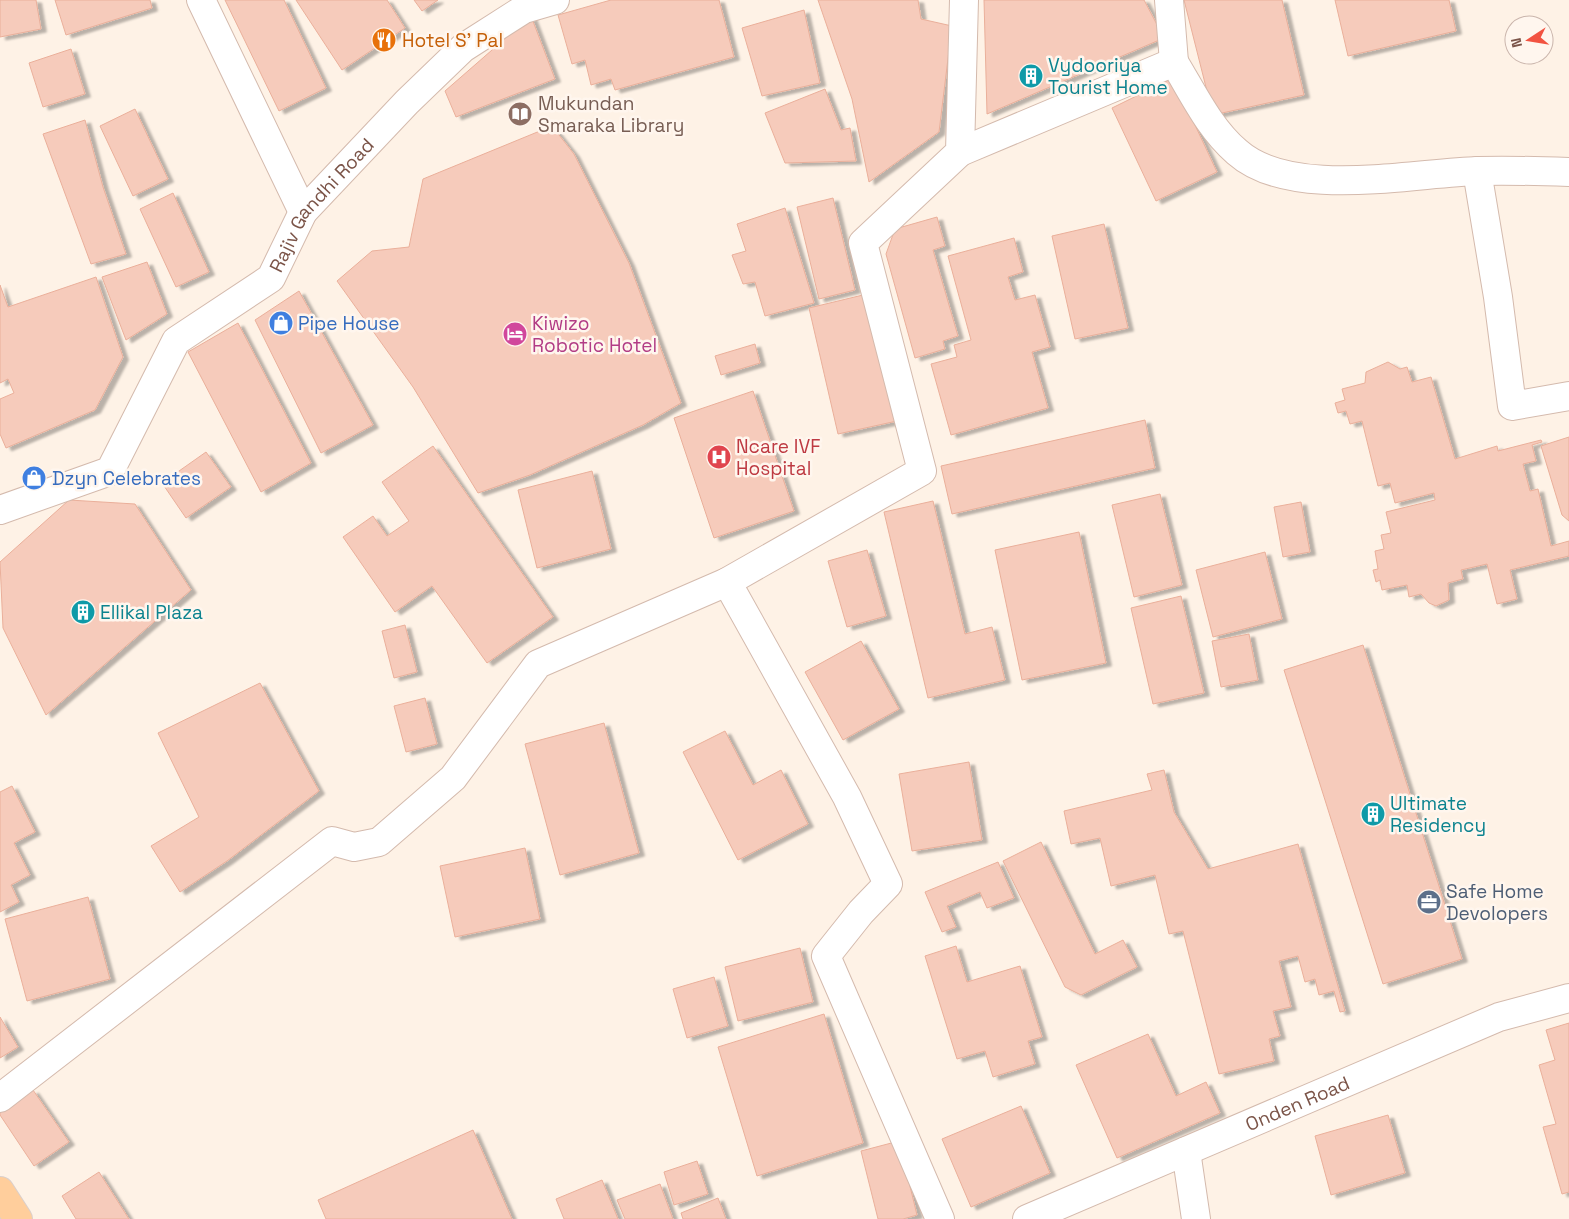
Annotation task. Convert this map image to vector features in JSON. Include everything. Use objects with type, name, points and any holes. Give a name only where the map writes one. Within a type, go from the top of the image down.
[{"type":"main road","points":[[0,1191],[18,1219]]},
{"type":"street","points":[[202,0],[303,212]]},
{"type":"street","name":"Rajiv Gandhi Road","points":[[0,510],[110,471],[176,341],[272,278],[303,212],[407,102],[463,48],[524,9],[555,0]]},
{"type":"street","points":[[960,152],[964,0]]},
{"type":"street","points":[[1168,0],[1174,62],[1216,132],[1238,154],[1261,168],[1294,177],[1355,181],[1477,171],[1569,172]]},
{"type":"street","points":[[0,1098],[332,841],[354,847],[379,842],[453,778],[538,664],[727,582],[922,471],[863,243],[960,152],[1174,62]]},
{"type":"street","points":[[1477,171],[1498,297],[1512,406],[1569,396]]},
{"type":"street","points":[[727,582],[848,797],[888,884],[861,912],[826,956],[940,1219]]},
{"type":"street","name":"Onden Road","points":[[1028,1219],[1499,1017],[1569,998]]},
{"type":"street","points":[[1186,1151],[1196,1219]]},
{"type":"building","points":[[0,0],[36,0],[41,29],[0,37]]},
{"type":"building","points":[[55,0],[150,0],[152,8],[66,35]]},
{"type":"building","points":[[225,0],[284,0],[326,88],[279,111]]},
{"type":"building","points":[[296,0],[387,0],[405,28],[342,70]]},
{"type":"building","points":[[414,0],[438,0],[422,11]]},
{"type":"building","points":[[611,0],[719,0],[734,57],[615,90],[611,79],[591,85],[585,60],[572,64],[558,15]]},
{"type":"building","points":[[818,0],[918,0],[921,19],[952,26],[939,132],[869,182],[852,99]]},
{"type":"building","name":"Vydooriya Tourist Home","points":[[984,0],[1144,0],[1164,38],[987,114]]},
{"type":"building","points":[[1184,0],[1282,0],[1304,95],[1213,115]]},
{"type":"building","points":[[1335,0],[1449,0],[1456,31],[1348,56]]},
{"type":"building","points":[[804,10],[820,83],[762,96],[742,28]]},
{"type":"building","points":[[531,16],[555,79],[456,117],[445,91]]},
{"type":"building","points":[[71,49],[85,94],[43,107],[29,63]]},
{"type":"building","points":[[1173,78],[1217,172],[1156,201],[1112,108]]},
{"type":"building","points":[[825,89],[841,130],[850,128],[856,161],[785,163],[765,113]]},
{"type":"building","points":[[135,109],[168,179],[133,196],[100,126]]},
{"type":"building","points":[[85,120],[103,187],[126,254],[91,264],[43,134]]},
{"type":"building","name":"Kiwizo Robotic Hotel","points":[[552,126],[574,154],[629,263],[681,403],[643,425],[530,475],[478,493],[413,387],[337,281],[372,251],[409,247],[423,179]]},
{"type":"building","points":[[173,193],[209,272],[176,287],[140,209]]},
{"type":"building","points":[[833,198],[855,290],[819,299],[797,207]]},
{"type":"building","points":[[785,208],[814,303],[765,316],[755,282],[743,284],[732,255],[746,251],[737,224]]},
{"type":"building","points":[[937,217],[945,246],[933,250],[958,336],[943,341],[945,349],[915,358],[886,254],[895,229]]},
{"type":"building","points":[[1104,224],[1128,328],[1075,339],[1052,236]]},
{"type":"building","points":[[1014,238],[1023,272],[1008,277],[1015,300],[1035,295],[1050,347],[1032,352],[1048,408],[951,435],[931,364],[957,357],[954,345],[971,340],[948,256]]},
{"type":"building","points":[[147,262],[167,314],[126,340],[102,277]]},
{"type":"building","points":[[96,277],[123,357],[95,410],[6,448],[0,434],[0,399],[14,393],[8,379],[0,383],[0,285],[8,307]]},
{"type":"building","points":[[299,291],[373,425],[321,453],[255,320]]},
{"type":"building","points":[[867,294],[897,421],[838,434],[809,308]]},
{"type":"building","points":[[238,323],[311,463],[261,492],[188,352]]},
{"type":"building","points":[[755,344],[760,363],[721,375],[715,356]]},
{"type":"building","points":[[1388,362],[1400,369],[1407,367],[1412,382],[1431,377],[1455,459],[1497,446],[1498,451],[1541,440],[1542,442],[1532,445],[1536,461],[1523,464],[1530,491],[1538,489],[1551,546],[1569,541],[1569,556],[1510,570],[1517,599],[1497,604],[1487,564],[1461,570],[1463,579],[1448,583],[1449,600],[1436,606],[1429,603],[1421,594],[1409,597],[1407,585],[1382,590],[1380,580],[1376,582],[1373,570],[1378,569],[1375,551],[1384,549],[1381,535],[1391,533],[1386,512],[1435,500],[1434,493],[1395,503],[1390,483],[1378,486],[1362,421],[1350,424],[1346,411],[1338,413],[1335,403],[1345,400],[1342,389],[1365,383],[1366,372]]},
{"type":"building","points":[[753,391],[794,511],[714,538],[674,418]]},
{"type":"building","points":[[1145,420],[1155,468],[952,514],[941,466]]},
{"type":"building","points":[[1569,437],[1569,521],[1562,515],[1541,446]]},
{"type":"building","points":[[433,446],[553,617],[487,663],[432,586],[395,612],[343,537],[373,516],[387,536],[409,521],[382,482]]},
{"type":"building","points":[[206,452],[231,487],[186,518],[162,483]]},
{"type":"building","points":[[592,471],[611,549],[537,568],[518,490]]},
{"type":"building","points":[[1160,494],[1182,585],[1134,597],[1112,505]]},
{"type":"building","name":"Ellikal Plaza","points":[[69,500],[135,504],[191,590],[46,715],[3,628],[0,562]]},
{"type":"building","points":[[933,501],[965,634],[992,627],[1005,680],[928,698],[884,512]]},
{"type":"building","points":[[1301,502],[1310,552],[1283,557],[1274,507]]},
{"type":"building","points":[[1079,532],[1106,663],[1022,680],[995,550]]},
{"type":"building","points":[[867,550],[886,616],[847,627],[828,561]]},
{"type":"building","points":[[1265,552],[1282,619],[1213,637],[1196,570]]},
{"type":"building","points":[[1181,596],[1204,693],[1153,704],[1131,608]]},
{"type":"building","points":[[405,625],[417,672],[394,678],[382,631]]},
{"type":"building","points":[[1249,634],[1258,680],[1221,687],[1212,641]]},
{"type":"building","points":[[861,641],[899,709],[843,740],[805,672]]},
{"type":"building","name":"Ultimate Residency","points":[[1363,645],[1462,959],[1383,984],[1284,670]]},
{"type":"building","points":[[260,683],[319,791],[227,861],[180,892],[151,846],[199,817],[158,733]]},
{"type":"building","points":[[425,698],[437,744],[406,752],[394,706]]},
{"type":"building","points":[[604,723],[639,853],[560,875],[525,744]]},
{"type":"building","points":[[725,731],[753,785],[781,770],[808,824],[738,860],[683,752]]},
{"type":"building","points":[[969,762],[982,840],[912,851],[899,774]]},
{"type":"building","points":[[1164,770],[1174,812],[1208,869],[1298,844],[1345,1011],[1340,1012],[1334,991],[1319,995],[1315,979],[1305,982],[1298,956],[1279,961],[1291,1007],[1273,1011],[1280,1036],[1269,1039],[1274,1061],[1219,1074],[1183,931],[1169,934],[1155,875],[1111,886],[1100,838],[1071,844],[1064,811],[1152,790],[1147,774]]},
{"type":"building","points":[[12,786],[35,832],[14,843],[30,875],[11,885],[19,902],[0,912],[0,792]]},
{"type":"building","points":[[1041,842],[1095,954],[1123,940],[1137,967],[1081,995],[1065,987],[1003,861]]},
{"type":"building","points":[[525,848],[540,919],[455,937],[440,866]]},
{"type":"building","points":[[998,862],[1014,898],[987,908],[980,892],[947,906],[956,927],[942,932],[925,892]]},
{"type":"building","points":[[88,897],[110,979],[27,1001],[5,919]]},
{"type":"building","points":[[956,946],[967,982],[1020,966],[1042,1037],[1028,1041],[1035,1064],[993,1077],[985,1051],[957,1059],[925,956]]},
{"type":"building","points":[[800,948],[813,1002],[738,1021],[725,967]]},
{"type":"building","points":[[714,977],[728,1026],[687,1038],[673,989]]},
{"type":"building","points":[[824,1014],[863,1143],[757,1176],[718,1047]]},
{"type":"building","points":[[0,1017],[18,1047],[0,1058]]},
{"type":"building","points":[[1569,1023],[1569,1192],[1562,1194],[1543,1127],[1556,1124],[1539,1065],[1555,1060],[1546,1030]]},
{"type":"building","points":[[1148,1034],[1176,1096],[1206,1082],[1220,1113],[1117,1158],[1076,1065]]},
{"type":"building","points":[[33,1090],[69,1142],[34,1166],[0,1115],[0,1112]]},
{"type":"building","points":[[1021,1106],[1050,1173],[971,1207],[942,1139]]},
{"type":"building","points":[[1388,1115],[1405,1173],[1331,1195],[1315,1136]]},
{"type":"building","points":[[473,1130],[512,1219],[326,1219],[318,1200]]},
{"type":"building","points":[[899,1141],[917,1215],[903,1219],[878,1219],[861,1151]]},
{"type":"building","points":[[697,1161],[708,1194],[674,1205],[664,1172]]},
{"type":"building","points":[[99,1172],[129,1219],[76,1219],[62,1196]]},
{"type":"building","points":[[602,1180],[618,1219],[564,1219],[556,1199]]},
{"type":"building","points":[[660,1184],[673,1219],[625,1219],[617,1200]]},
{"type":"building","points":[[718,1198],[726,1219],[683,1219],[681,1213]]},
{"type":"place","name":"Hotel S' Pal","points":[[384,40]]},
{"type":"place","name":"Vydooriya Tourist Home","points":[[1031,76]]},
{"type":"place","name":"Mukundan Smaraka Library","points":[[520,114]]},
{"type":"place","name":"Pipe House","points":[[281,323]]},
{"type":"place","name":"Kiwizo Robotic Hotel","points":[[515,334]]},
{"type":"place","name":"Ncare IVF Hospital","points":[[719,457]]},
{"type":"place","name":"Dzyn Celebrates","points":[[34,478]]},
{"type":"place","name":"Ellikal Plaza","points":[[83,612]]},
{"type":"place","name":"Ultimate Residency","points":[[1373,814]]},
{"type":"place","name":"Safe Home Devolopers","points":[[1429,902]]}]
